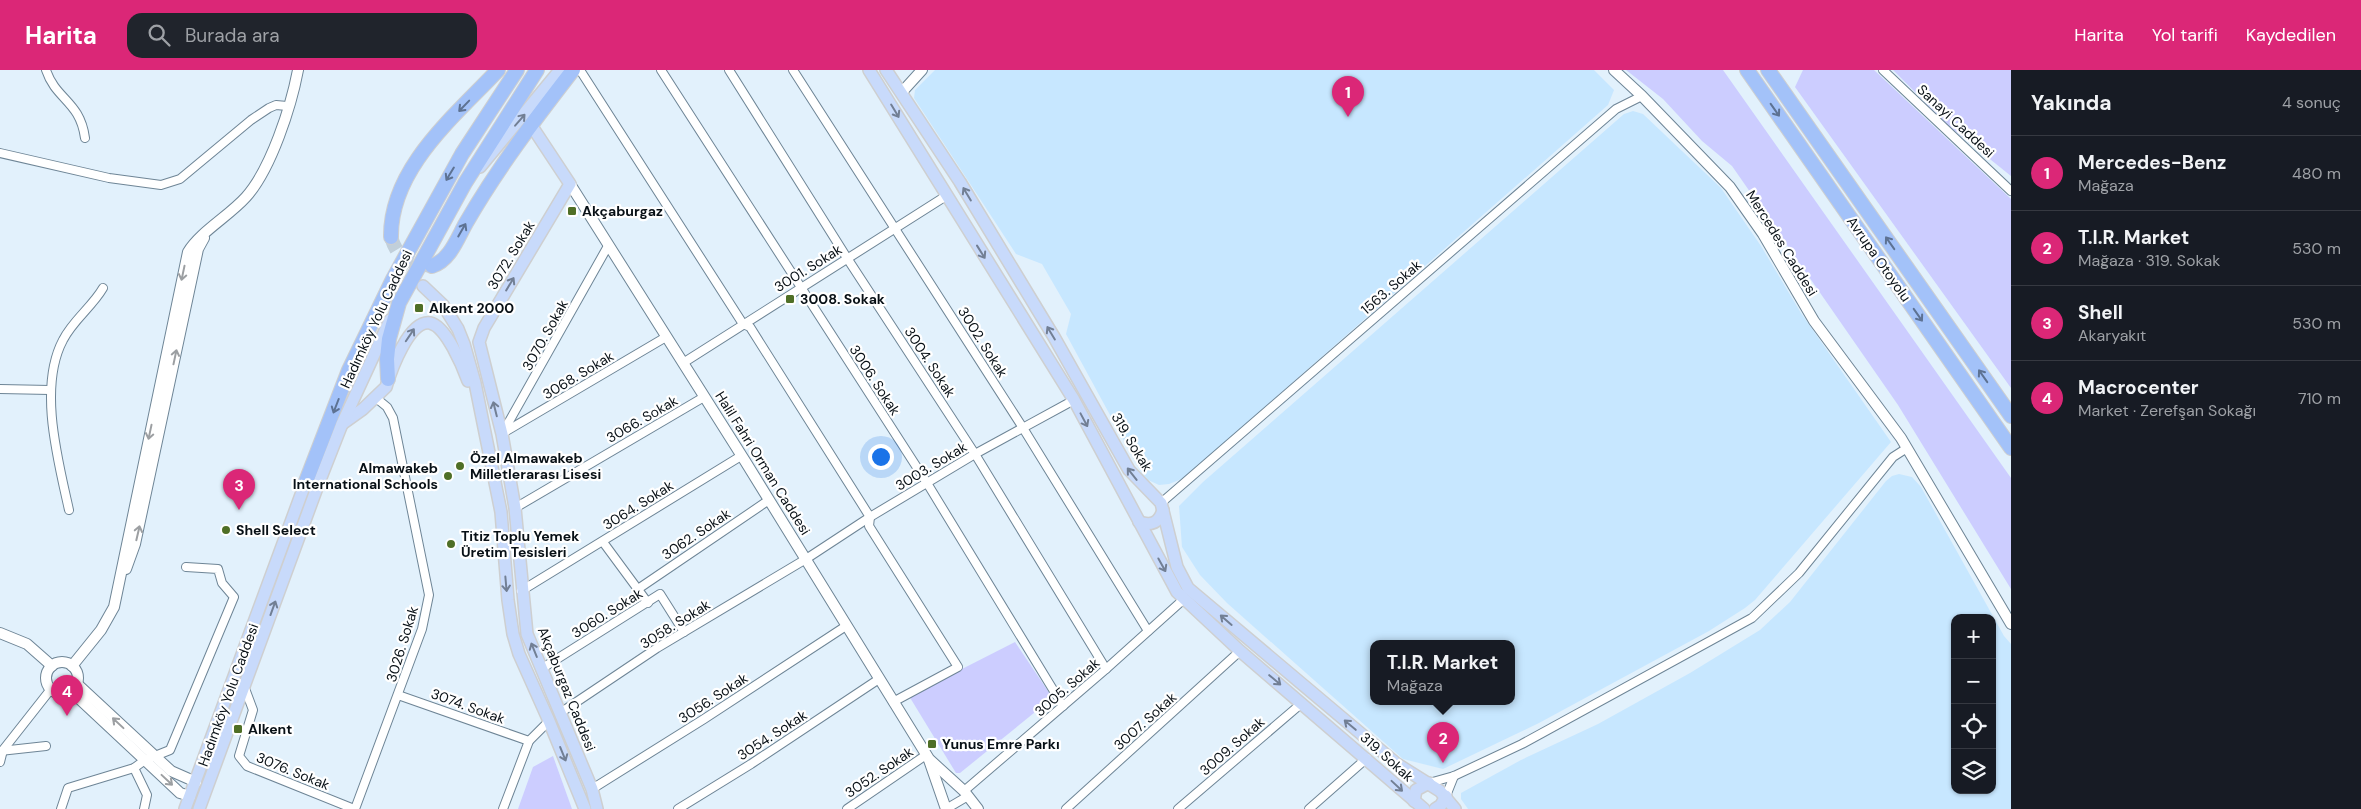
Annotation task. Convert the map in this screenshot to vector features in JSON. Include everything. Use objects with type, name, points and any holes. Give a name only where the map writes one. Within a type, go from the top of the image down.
[{"type":"highway","points":[[391,236],[390,223],[396,202],[417,160],[439,132],[498,70]]},
{"type":"highway","name":"Hadımköy Yolu Caddesi","points":[[305,484],[349,370],[393,279],[462,154],[517,70]]},
{"type":"highway","name":"Hadımköy Yolu Caddesi","points":[[388,379],[387,359],[389,340],[399,303],[426,264],[465,183],[537,70]]},
{"type":"highway","points":[[426,264],[445,259],[470,217],[531,125],[573,70]]},
{"type":"highway","name":"Avrupa Otoyolu","points":[[1747,70],[2011,448]]},
{"type":"highway","name":"Avrupa Otoyolu","points":[[1768,70],[2011,416]]},
{"type":"main road","points":[[465,183],[484,163],[560,70]]},
{"type":"main road","name":"319. Sokak","points":[[869,70],[1074,400],[1177,592],[1240,652],[1424,809]]},
{"type":"main road","name":"319. Sokak","points":[[886,70],[902,92],[1074,369],[1129,470],[1162,506],[1176,567],[1188,588],[1397,764],[1429,783],[1446,796],[1455,809]]},
{"type":"main road","name":"Halil Fahri Orman Caddesi","points":[[531,125],[570,184]]},
{"type":"main road","name":"3072. Sokak","points":[[479,342],[484,328],[570,184]]},
{"type":"main road","points":[[422,286],[443,305],[458,328],[475,383],[481,415]]},
{"type":"main road","name":"Hadımköy Yolu Caddesi","points":[[199,809],[342,424],[399,303]]},
{"type":"main road","points":[[342,424],[376,398],[386,387],[411,332],[422,324],[431,323],[443,332],[453,349],[481,415]]},
{"type":"main road","name":"Akçaburgaz Caddesi","points":[[479,342],[502,434],[515,508],[521,591],[527,634],[592,789],[597,809]]},
{"type":"main road","name":"Akçaburgaz Caddesi","points":[[481,415],[501,512],[508,600],[513,634],[519,654],[550,721],[584,809]]},
{"type":"main road","name":"Hadımköy Yolu Caddesi","points":[[186,809],[195,796],[196,782],[305,484]]},
{"type":"main road","points":[[1130,506],[1135,497],[1150,492]]},
{"type":"main road","points":[[1139,522],[1148,525],[1156,523],[1161,518],[1162,506]]},
{"type":"main road","points":[[501,512],[515,508]]},
{"type":"main road","points":[[1414,801],[1416,790],[1429,783]]},
{"type":"main road","points":[[194,809],[195,796],[208,785]]},
{"type":"main road","points":[[1435,809],[1443,803],[1446,796]]},
{"type":"street","points":[[46,70],[54,87],[75,108],[80,116],[85,138]]},
{"type":"street","points":[[72,666],[101,630],[114,607],[116,596],[135,544],[198,249],[207,233],[247,196],[261,176],[270,159],[298,70]]},
{"type":"street","points":[[580,70],[743,324],[750,327],[870,516],[869,526],[958,667],[893,702]]},
{"type":"street","name":"3006. Sokak","points":[[661,70],[927,482],[1063,706]]},
{"type":"street","name":"3004. Sokak","points":[[729,70],[847,258],[975,454],[1106,669]]},
{"type":"street","name":"3002. Sokak","points":[[793,70],[1023,428],[1148,631]]},
{"type":"street","points":[[902,92],[922,70]]},
{"type":"street","name":"Mercedes Caddesi","points":[[1614,70],[1642,96],[1730,187],[1763,234],[1814,321],[1907,448],[2011,624]]},
{"type":"street","name":"Sanayi Caddesi","points":[[1883,70],[2011,191]]},
{"type":"street","name":"1563. Sokak","points":[[1162,506],[1616,109],[1642,96]]},
{"type":"street","points":[[0,153],[108,178],[161,185],[180,179],[251,120],[269,108],[276,105],[287,106]]},
{"type":"street","name":"Halil Fahri Orman Caddesi","points":[[570,184],[928,757],[966,793],[978,809]]},
{"type":"street","name":"3001. Sokak","points":[[683,363],[946,196]]},
{"type":"street","name":"3070. Sokak","points":[[502,434],[608,246]]},
{"type":"street","points":[[69,510],[50,390],[54,363],[62,341],[93,304],[103,288]]},
{"type":"street","name":"3068. Sokak","points":[[502,434],[666,337]]},
{"type":"street","points":[[0,389],[50,390]]},
{"type":"street","name":"3066. Sokak","points":[[515,508],[704,397]]},
{"type":"street","name":"3026. Sokak","points":[[355,809],[422,629],[429,595],[393,418],[387,407],[376,398]]},
{"type":"street","name":"3003. Sokak","points":[[806,559],[870,516],[927,482],[1074,400]]},
{"type":"street","points":[[1429,783],[1454,776],[1522,744],[1752,618],[1799,573],[1893,457],[1907,448]]},
{"type":"street","name":"3064. Sokak","points":[[521,591],[741,456]]},
{"type":"street","name":"3062. Sokak","points":[[638,589],[769,500]]},
{"type":"street","points":[[603,542],[648,603]]},
{"type":"street","name":"3058. Sokak","points":[[560,713],[684,632],[806,559]]},
{"type":"street","points":[[60,809],[68,788],[134,768],[149,758],[170,750],[234,597],[222,582],[218,569],[186,567]]},
{"type":"street","name":"3060. Sokak","points":[[541,669],[660,594],[684,632]]},
{"type":"street","name":"3005. Sokak","points":[[946,809],[1184,599]]},
{"type":"street","name":"3056. Sokak","points":[[592,789],[704,719],[846,626]]},
{"type":"street","points":[[0,633],[27,644],[52,666]]},
{"type":"street","name":"3007. Sokak","points":[[1066,809],[1240,652]]},
{"type":"street","points":[[64,662],[72,666],[77,674],[74,687],[60,693],[51,689],[46,675],[52,666],[64,662]]},
{"type":"street","name":"3054. Sokak","points":[[678,809],[752,764],[879,679]]},
{"type":"street","name":"3076. Sokak","points":[[244,686],[253,710],[239,756],[246,766],[355,809]]},
{"type":"street","points":[[74,687],[149,758],[180,793],[195,796]]},
{"type":"street","points":[[0,762],[1,750],[51,689]]},
{"type":"street","name":"3074. Sokak","points":[[398,695],[529,741]]},
{"type":"street","name":"3009. Sokak","points":[[1178,809],[1302,703]]},
{"type":"street","points":[[503,809],[529,741],[550,721]]},
{"type":"street","points":[[1,750],[46,746]]},
{"type":"street","points":[[928,757],[946,809]]},
{"type":"street","name":"3052. Sokak","points":[[846,809],[928,757]]},
{"type":"street","points":[[149,758],[171,771],[196,782]]},
{"type":"street","points":[[1309,809],[1366,758]]},
{"type":"street","points":[[134,768],[147,796],[144,809]]},
{"type":"street","points":[[1446,796],[1454,776]]},
{"type":"shaded area","points":[[935,70],[1594,70],[1614,90],[1608,105],[1184,478],[1169,484],[1159,485],[1148,480],[1141,472],[1066,334],[1071,314],[1042,264],[1016,254],[914,98],[915,90]]},
{"type":"shaded area","points":[[1626,70],[1723,70],[2011,478],[2011,589],[1898,405],[1732,166],[1702,141],[1663,99]]},
{"type":"shaded area","points":[[1803,70],[1874,70],[2011,199],[2011,388],[1795,87]]},
{"type":"shaded area","points":[[1893,70],[2011,70],[2011,176],[1950,127]]},
{"type":"shaded area","points":[[1633,111],[1643,114],[1721,188],[1761,246],[1801,313],[1891,442],[1755,600],[1745,608],[1709,631],[1539,723],[1443,769],[1403,759],[1227,603],[1200,575],[1182,547],[1179,506],[1203,482],[1624,114]]},
{"type":"shaded area","points":[[1899,474],[1912,477],[1921,487],[1992,614],[1951,614],[1951,794],[1996,794],[1996,622],[2011,644],[2011,809],[1468,809],[1461,799],[1461,793],[1521,760],[1598,724],[1690,673],[1760,630],[1790,602],[1886,481],[1892,476]]},
{"type":"shaded area","points":[[1015,642],[1050,694],[1050,700],[960,773],[956,773],[909,696]]},
{"type":"shaded area","points":[[553,756],[572,809],[518,809],[533,767]]},
{"type":"tunnel","points":[[391,237],[397,251],[405,259],[431,266]]},
{"type":"place","name":"Mercedes-Benz","points":[[1348,117]]},
{"type":"place","name":"Akçaburgaz","points":[[572,211]]},
{"type":"place","name":"3008. Sokak","points":[[790,299]]},
{"type":"place","name":"Alkent 2000","points":[[419,308]]},
{"type":"place","name":"Özel Almawakeb Milletlerarası Lisesi","points":[[460,466]]},
{"type":"place","name":"Almawakeb International Schools","points":[[448,476]]},
{"type":"place","name":"Shell","points":[[239,510]]},
{"type":"place","name":"Shell Select","points":[[226,530]]},
{"type":"place","name":"Titiz Toplu Yemek Üretim Tesisleri","points":[[451,544]]},
{"type":"place","name":"Macrocenter","points":[[67,716]]},
{"type":"place","name":"Alkent","points":[[238,729]]},
{"type":"place","name":"Yunus Emre Parkı","points":[[932,744]]},
{"type":"place","name":"T.I.R. Market","points":[[1443,763]]}]
